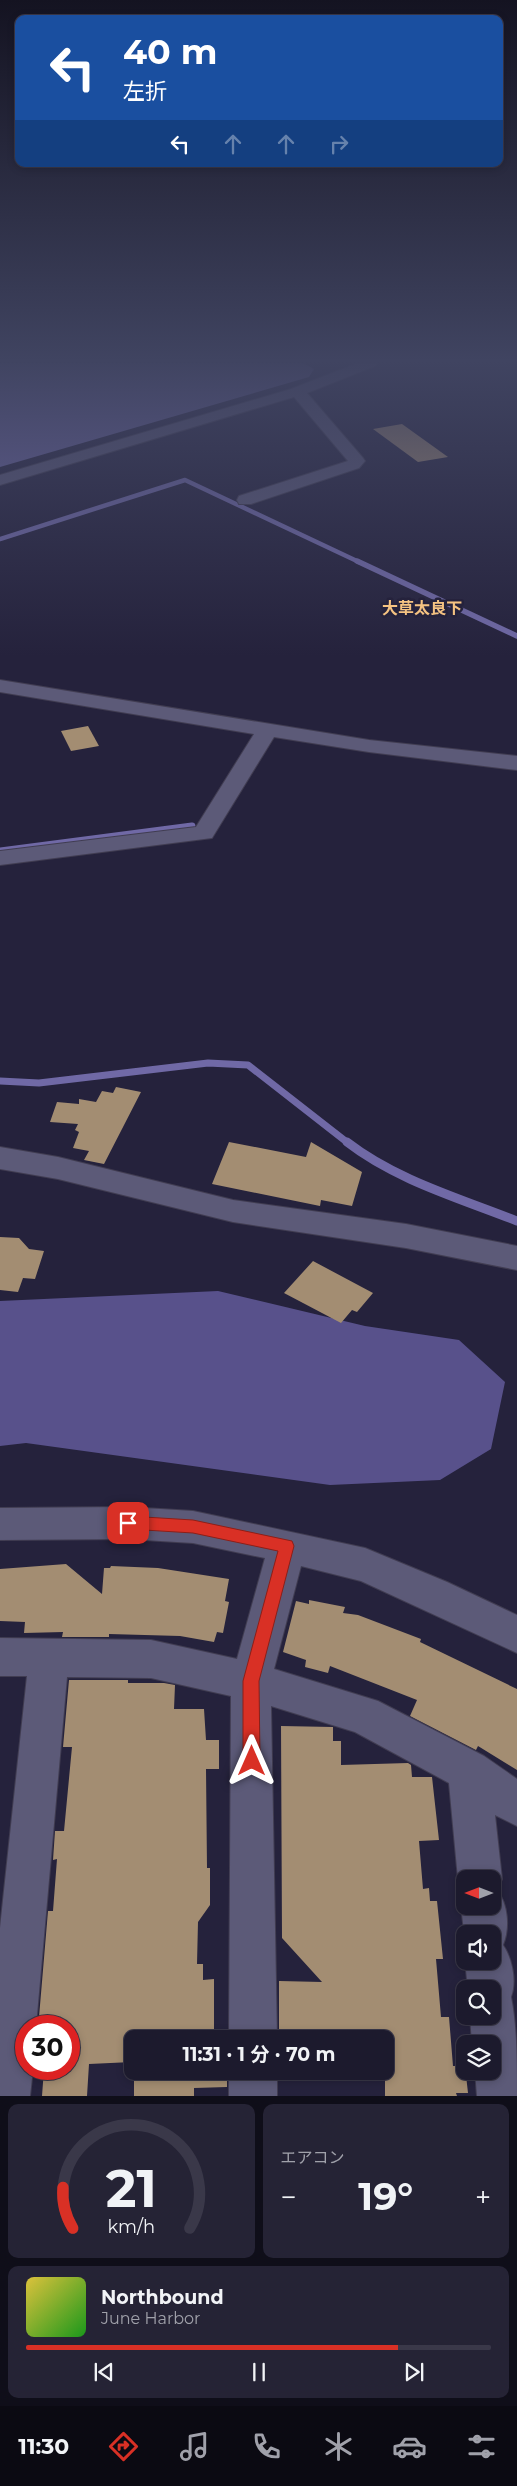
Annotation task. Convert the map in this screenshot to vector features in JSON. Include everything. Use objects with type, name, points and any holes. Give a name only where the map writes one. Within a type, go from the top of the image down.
[{"type":"street","points":[[0,480],[65,461]]},
{"type":"street","points":[[245,500],[353,465],[357,461]]},
{"type":"street","points":[[0,686],[369,746],[517,764]]},
{"type":"street","points":[[0,858],[204,833],[268,729]]},
{"type":"street","points":[[0,1158],[58,1168],[233,1211],[406,1236],[517,1258]]},
{"type":"street","points":[[0,1524],[128,1523],[193,1527],[287,1546],[365,1565],[433,1594],[517,1635]]},
{"type":"street","points":[[253,2030],[251,1681],[287,1546]]},
{"type":"street","points":[[0,1657],[150,1659],[251,1681],[364,1715],[469,1771],[517,1805]]},
{"type":"street","points":[[6,2096],[50,1657]]},
{"type":"street","points":[[469,1771],[479,1870]]},
{"type":"street","points":[[494,2025],[501,2096]]},
{"type":"street","points":[[253,2080],[253,2096]]},
{"type":"shaded area","points":[[0,461],[21,461],[0,467]]},
{"type":"shaded area","points":[[218,1291],[365,1326],[459,1340],[505,1382],[491,1449],[440,1480],[330,1485],[26,1443],[0,1446],[0,1301]]},
{"type":"building","points":[[88,726],[99,746],[71,751],[61,731]]},
{"type":"building","points":[[116,1087],[141,1092],[104,1164],[84,1160],[89,1151],[73,1148],[79,1132],[75,1130],[78,1124],[50,1122],[57,1102],[79,1104],[79,1099],[96,1102],[102,1091],[113,1093]]},
{"type":"building","points":[[229,1142],[306,1157],[311,1142],[362,1172],[352,1206],[321,1200],[320,1206],[212,1184]]},
{"type":"building","points":[[0,1237],[19,1238],[29,1249],[44,1251],[35,1279],[23,1278],[18,1292],[0,1290]]},
{"type":"building","points":[[313,1261],[373,1293],[357,1312],[352,1310],[341,1323],[284,1293]]},
{"type":"building","points":[[66,1564],[102,1594],[104,1568],[110,1568],[111,1566],[158,1568],[229,1579],[225,1601],[229,1602],[223,1633],[217,1632],[214,1642],[180,1636],[109,1634],[109,1637],[62,1637],[63,1632],[24,1633],[25,1622],[0,1621],[0,1569]]},
{"type":"building","points":[[309,1600],[345,1607],[343,1613],[358,1615],[421,1639],[420,1642],[517,1689],[517,1770],[478,1746],[476,1750],[410,1716],[417,1700],[330,1666],[328,1673],[305,1667],[306,1660],[283,1652],[296,1601],[309,1604]]},
{"type":"building","points":[[69,1680],[128,1680],[128,1683],[164,1683],[175,1685],[174,1709],[204,1709],[206,1740],[219,1740],[219,1769],[206,1769],[207,1868],[210,1868],[210,1905],[198,1922],[197,1964],[203,1964],[203,1980],[214,1979],[214,2029],[227,2030],[124,2030],[124,2062],[89,2064],[87,2096],[42,2096],[43,2080],[80,2080],[80,2015],[39,2015],[48,1911],[53,1911],[57,1859],[53,1860],[55,1831],[64,1831],[72,1747],[63,1747]]},
{"type":"building","points":[[281,1726],[333,1727],[333,1741],[341,1741],[341,1765],[408,1763],[411,1765],[412,1777],[432,1777],[439,1840],[419,1841],[423,1889],[429,1888],[430,1901],[437,1901],[443,1959],[436,1959],[441,2017],[449,2017],[453,2066],[456,2066],[456,2080],[467,2080],[468,2093],[456,2093],[457,2096],[385,2096],[385,2080],[394,2080],[394,2030],[279,2030],[279,1981],[322,1982],[282,1938]]},
{"type":"building","points":[[134,2080],[227,2080],[227,2087],[194,2088],[194,2096],[134,2096]]},
{"type":"waterway","points":[[0,539],[185,480],[359,562]]},
{"type":"waterway","points":[[357,561],[517,636]]},
{"type":"waterway","points":[[0,851],[192,826]]},
{"type":"waterway","points":[[0,1081],[39,1083],[208,1063],[248,1065],[348,1143]]},
{"type":"waterway","points":[[347,1142],[407,1178],[517,1221]]},
{"type":"district","name":"大草太良下","points":[[422,608]]},
{"type":"route","points":[[128,1523],[193,1527],[287,1546],[251,1681],[252,1761]]}]
